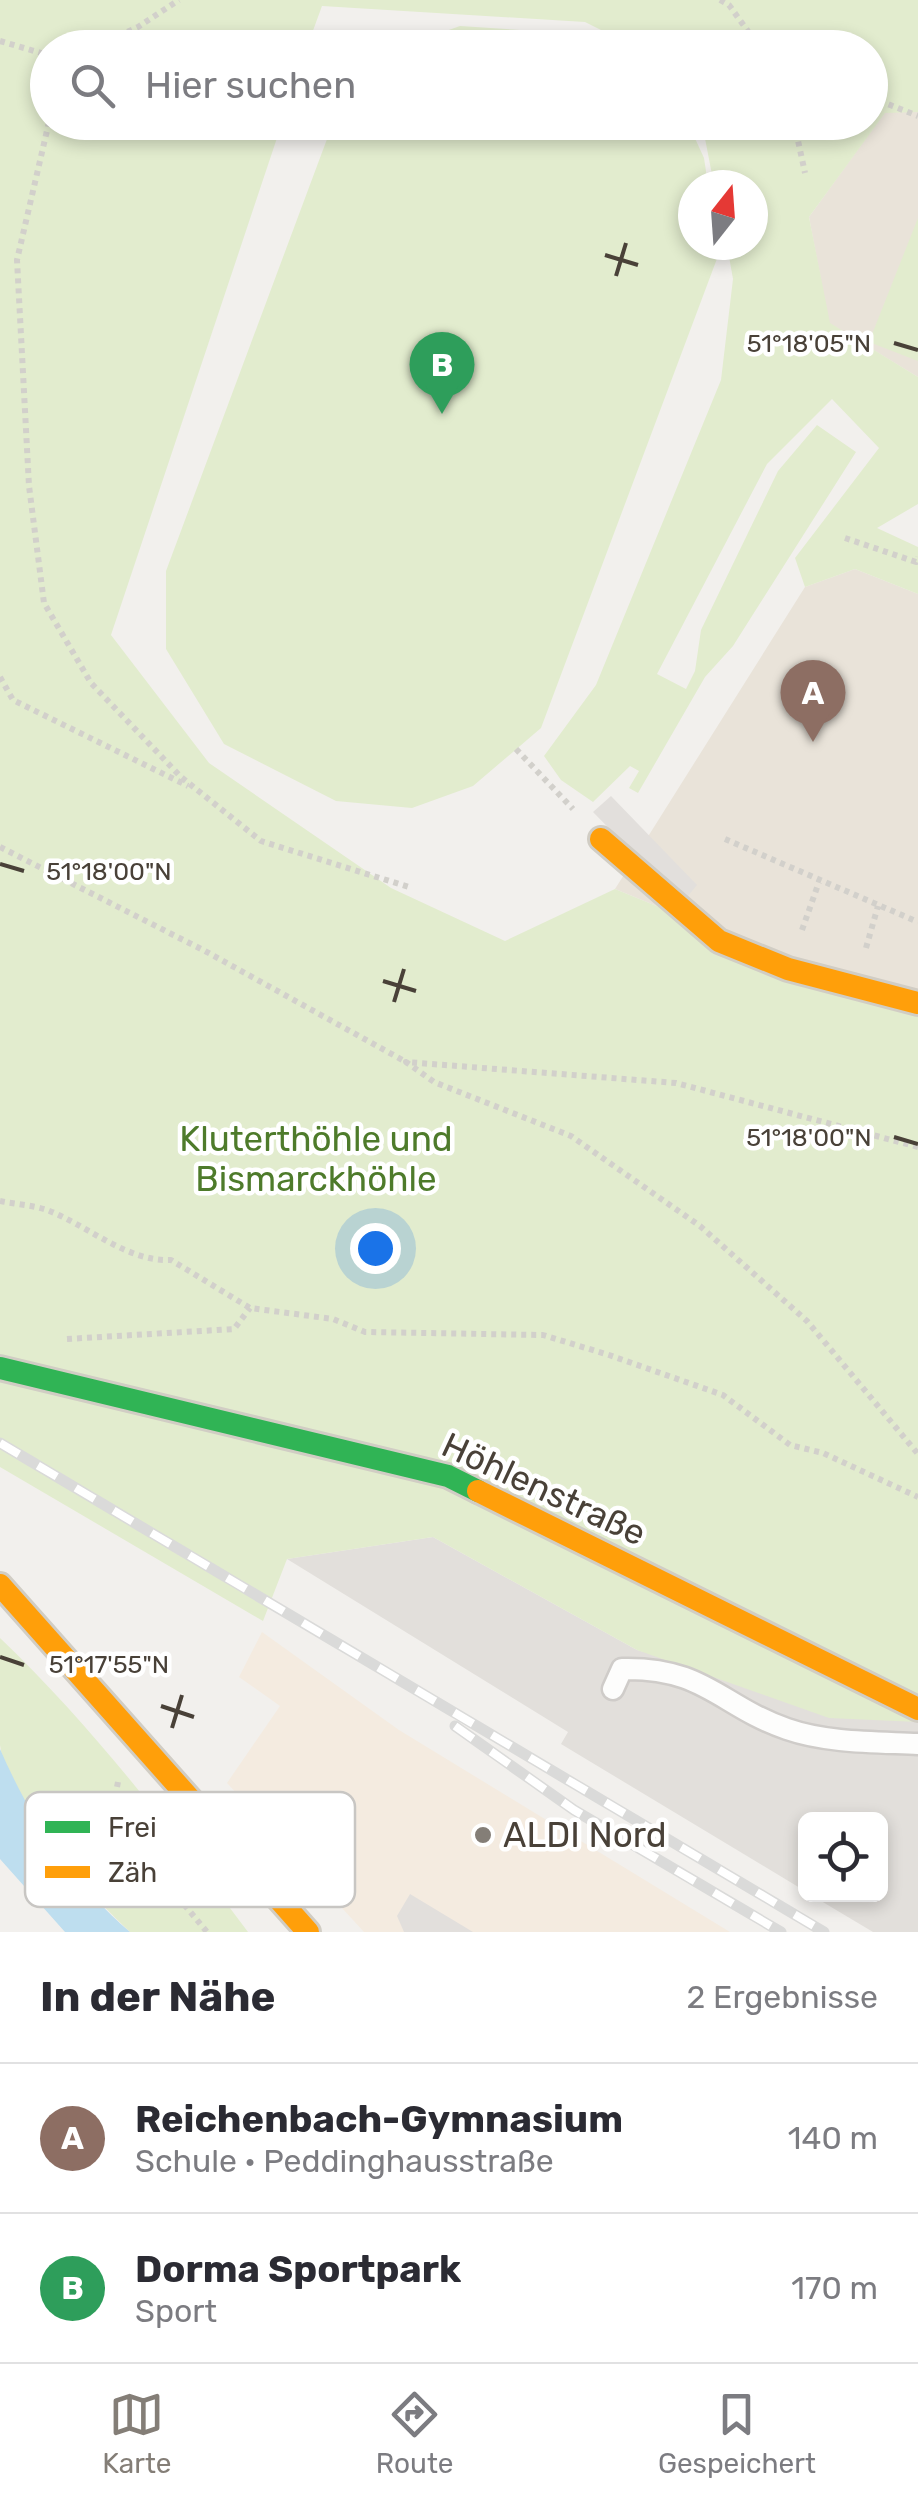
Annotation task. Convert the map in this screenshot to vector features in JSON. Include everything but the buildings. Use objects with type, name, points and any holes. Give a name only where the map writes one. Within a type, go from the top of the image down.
[{"type":"street","points":[[602,840],[719,940],[788,969],[918,1003]]},
{"type":"street","name":"Höhlenstraße","points":[[0,1368],[448,1476],[918,1709]]},
{"type":"street","points":[[0,1586],[186,1792]]},
{"type":"street","points":[[286,1907],[308,1932]]},
{"type":"lane","points":[[613,1689],[622,1669],[660,1668],[705,1684],[786,1729],[858,1741],[918,1744]]},
{"type":"path","points":[[131,30],[179,0]]},
{"type":"path","points":[[720,0],[731,2],[749,30]]},
{"type":"path","points":[[0,41],[30,50]]},
{"type":"path","points":[[888,104],[918,116]]},
{"type":"path","points":[[45,140],[17,260],[29,486],[44,603],[91,683],[202,794],[260,841],[412,888]]},
{"type":"path","points":[[798,140],[805,174]]},
{"type":"path","points":[[845,538],[916,562],[918,558]]},
{"type":"path","points":[[0,677],[13,700],[202,794]]},
{"type":"path","points":[[516,749],[602,840]]},
{"type":"path","points":[[725,839],[918,922]]},
{"type":"path","points":[[0,847],[206,951],[406,1062],[434,1082],[571,1136],[700,1226],[808,1321],[918,1454]]},
{"type":"path","points":[[788,969],[819,882]]},
{"type":"path","points":[[864,954],[878,906]]},
{"type":"path","points":[[406,1062],[676,1083],[918,1148]]},
{"type":"path","points":[[0,1201],[45,1210],[124,1248],[156,1260],[171,1260],[250,1308],[333,1318],[366,1332],[543,1336],[723,1396],[790,1445],[822,1454],[918,1497]]},
{"type":"path","points":[[51,1340],[234,1329],[250,1308]]},
{"type":"path","points":[[116,1792],[130,1727]]},
{"type":"path","points":[[187,1907],[208,1932]]},
{"type":"shaded area","points":[[888,112],[918,112],[918,377],[829,323],[809,217],[865,140],[888,140]]},
{"type":"shaded area","points":[[855,569],[918,594],[918,1013],[615,889],[805,587]]},
{"type":"shaded area","points":[[611,796],[697,885],[682,903],[593,812]]},
{"type":"shaded area","points":[[433,1537],[637,1650],[918,1722],[918,1932],[873,1932],[823,1902],[888,1902],[888,1812],[798,1812],[798,1887],[561,1744],[568,1732],[287,1559]]},
{"type":"shaded area","points":[[262,1632],[399,1730],[730,1932],[364,1932],[341,1907],[355,1907],[355,1792],[235,1792],[227,1783],[280,1706],[239,1677]]},
{"type":"shaded area","points":[[410,1894],[473,1932],[404,1932],[397,1916]]},
{"type":"green space","name":"Kluterthöhle und Bismarckhöhle","points":[[0,0],[918,0],[918,112],[888,113],[888,30],[601,30],[585,22],[322,6],[313,30],[30,30],[30,140],[276,140],[111,635],[209,763],[391,888],[505,941],[615,889],[918,1013],[918,1722],[829,1718],[637,1650],[433,1537],[287,1559],[263,1621],[0,1467]]},
{"type":"green space","points":[[460,26],[521,30],[449,30]]},
{"type":"green space","points":[[327,140],[696,140],[706,170],[678,170],[678,260],[716,260],[541,728],[473,786],[412,808],[336,801],[224,744],[166,649],[166,571]]},
{"type":"green space","points":[[705,140],[865,140],[809,217],[830,323],[918,377],[918,504],[877,528],[918,547],[918,594],[855,569],[805,587],[795,558],[879,448],[832,399],[767,464],[657,674],[686,689],[695,671],[701,630],[778,471],[817,425],[856,452],[733,646],[705,677],[638,793],[629,788],[639,771],[630,766],[593,802],[561,780],[544,756],[596,685],[721,380],[733,279],[730,260],[768,260],[768,170],[711,170]]},
{"type":"green space","points":[[918,218],[918,361],[869,342]]},
{"type":"green space","points":[[0,1638],[139,1792],[25,1792],[25,1807],[6,1769],[0,1745]]},
{"type":"green space","points":[[106,1907],[229,1907],[248,1932],[130,1932]]},
{"type":"water","points":[[0,1749],[25,1800],[25,1887],[0,1859]]},
{"type":"water","points":[[43,1907],[104,1907],[130,1932],[65,1932]]},
{"type":"railway","points":[[0,1443],[824,1932]]},
{"type":"railway","points":[[455,1726],[574,1810],[781,1932]]},
{"type":"traffic: fast","points":[[0,1368],[448,1476],[478,1491]]},
{"type":"traffic: slow","points":[[601,839],[719,941],[788,969],[918,1003]]},
{"type":"traffic: slow","points":[[478,1491],[918,1709]]},
{"type":"traffic: slow","points":[[0,1585],[184,1792]]},
{"type":"traffic: slow","points":[[286,1907],[308,1932]]},
{"type":"place","name":"Dorma Sportpark","points":[[442,414]]},
{"type":"place","name":"Reichenbach-Gymnasium","points":[[813,742]]},
{"type":"place","name":"ALDI Nord","points":[[483,1835]]}]
